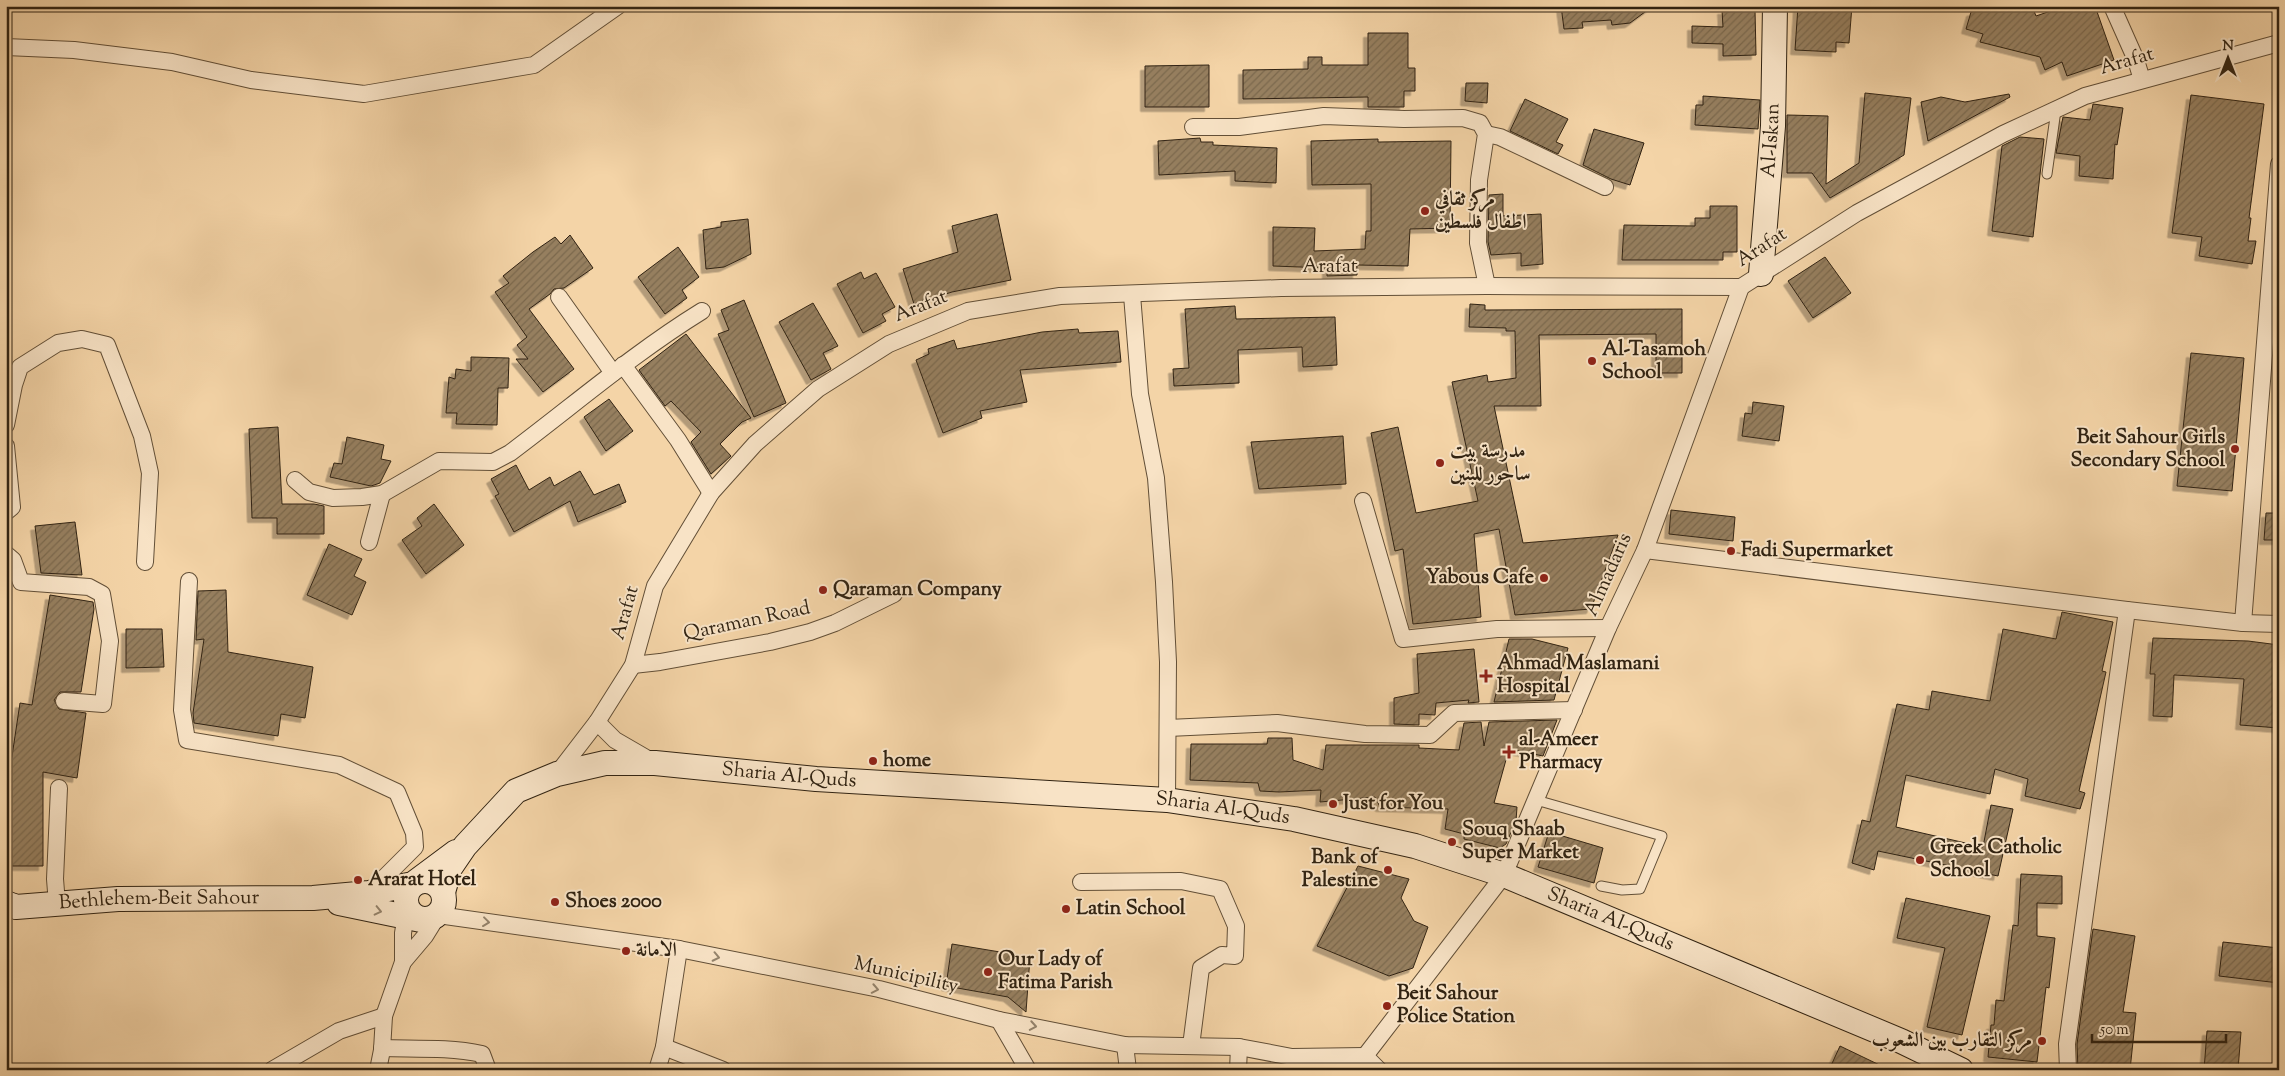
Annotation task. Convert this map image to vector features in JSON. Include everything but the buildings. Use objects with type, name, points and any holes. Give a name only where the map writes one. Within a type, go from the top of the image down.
[{"type":"main road","name":"Al-Iskan","points":[[1762,274],[1773,126],[1775,6]]},
{"type":"main road","name":"Sharia Al-Quds","points":[[443,892],[450,868],[466,846],[516,791],[557,774],[605,763],[654,763],[816,779],[1168,800],[1294,819],[1414,846],[1504,875],[1901,1041],[1962,1070]]},
{"type":"main road","name":"Sharia Al-Quds","points":[[413,884],[448,857],[466,846]]},
{"type":"main road","points":[[422,881],[438,885],[443,892],[443,908],[418,915],[405,900],[407,891],[413,884],[422,881]]},
{"type":"main road","name":"Bethlehem-Beit Sahour","points":[[6,903],[16,907],[118,899],[313,898],[369,893],[413,884]]},
{"type":"main road","name":"Bethlehem-Beit Sahour","points":[[313,898],[418,915]]},
{"type":"street","points":[[6,47],[74,50],[172,62],[251,80],[364,94],[534,65],[618,6]]},
{"type":"street","points":[[2112,6],[2136,60],[2142,80]]},
{"type":"street","name":"Arafat","points":[[557,774],[598,722],[633,664],[655,586],[711,493],[755,444],[818,389],[889,344],[968,311],[1060,296],[1132,295],[1281,288],[1487,286],[1741,288],[1856,213],[2003,134],[2085,96],[2279,43]]},
{"type":"street","points":[[1193,127],[1239,127],[1324,116],[1404,119],[1463,118],[1480,123],[1486,134],[1479,180],[1478,243],[1487,286]]},
{"type":"street","points":[[1486,134],[1500,137],[1605,187]]},
{"type":"street","points":[[2242,623],[2274,313],[2279,164]]},
{"type":"street","name":"Almadaris","points":[[1365,1056],[1504,875],[1608,628],[1645,550],[1741,288]]},
{"type":"street","points":[[1132,295],[1140,394],[1156,478],[1163,563],[1168,662],[1168,800]]},
{"type":"street","points":[[559,297],[678,440],[711,493]]},
{"type":"street","points":[[295,480],[309,492],[333,498],[362,497],[382,494],[439,462],[493,462],[510,453],[618,369],[670,331],[702,311]]},
{"type":"street","points":[[6,425],[20,367],[58,343],[82,339],[107,345],[142,436],[150,473],[145,562]]},
{"type":"street","points":[[6,446],[12,506],[6,512]]},
{"type":"street","points":[[369,542],[382,494]]},
{"type":"street","points":[[1363,501],[1403,639],[1497,629],[1608,628]]},
{"type":"street","points":[[1645,550],[2128,610],[2242,623],[2279,624]]},
{"type":"street","points":[[6,554],[13,560],[21,582],[89,587],[102,594],[110,641],[102,704],[64,701]]},
{"type":"street","points":[[190,581],[182,710],[187,740],[340,765],[397,792],[414,833],[415,846],[369,893]]},
{"type":"street","name":"Qaraman Road","points":[[633,664],[660,662],[770,642],[810,632],[835,623],[894,594]]},
{"type":"street","points":[[2068,1070],[2067,1044],[2128,610]]},
{"type":"street","points":[[1168,728],[1277,723],[1365,734],[1430,735],[1454,714],[1574,710]]},
{"type":"street","points":[[598,722],[615,740],[654,763]]},
{"type":"street","points":[[57,904],[55,879],[59,788]]},
{"type":"street","points":[[1081,882],[1181,881],[1220,889],[1236,926],[1235,956],[1222,955],[1201,968],[1191,1046]]},
{"type":"street","points":[[378,1070],[382,1048],[384,1016],[403,962],[403,933],[418,915]]},
{"type":"street","points":[[403,962],[425,936],[418,915]]},
{"type":"street","name":"Municipility","points":[[418,915],[679,949],[879,990],[999,1020],[1125,1045],[1239,1047],[1292,1057],[1365,1056]]},
{"type":"street","points":[[657,1070],[664,1047],[679,949]]},
{"type":"street","points":[[272,1070],[339,1031],[384,1016]]},
{"type":"street","points":[[999,1020],[1028,1070]]},
{"type":"street","points":[[1125,1045],[1128,1070]]},
{"type":"street","points":[[664,1047],[723,1070]]},
{"type":"street","points":[[1238,1070],[1239,1047]]},
{"type":"street","points":[[382,1048],[443,1049],[482,1054],[488,1070]]},
{"type":"street","points":[[1365,1056],[1379,1070]]},
{"type":"lane","points":[[2047,174],[2056,110]]},
{"type":"lane","points":[[1536,800],[1662,836],[1640,889],[1622,890],[1601,886]]},
{"type":"place","name":"مركز ثقافي اطفال فلسطين","points":[[1425,211]]},
{"type":"place","name":"Al-Tasamoh School","points":[[1592,361]]},
{"type":"place","name":"Beit Sahour Girls Secondary School","points":[[2235,449]]},
{"type":"place","name":"مدرسة بيت ساحور للبنين","points":[[1440,463]]},
{"type":"place","name":"Fadi Supermarket","points":[[1731,551]]},
{"type":"place","name":"Yabous Cafe","points":[[1544,578]]},
{"type":"place","name":"Qaraman Company","points":[[823,590]]},
{"type":"place","name":"Ahmad Maslamani Hospital","points":[[1486,676]]},
{"type":"place","name":"al-Ameer Pharmacy","points":[[1509,752]]},
{"type":"place","name":"home","points":[[873,761]]},
{"type":"place","name":"Just for You","points":[[1333,804]]},
{"type":"place","name":"Souq Shaab Super Market","points":[[1452,842]]},
{"type":"place","name":"Greek Catholic School","points":[[1920,860]]},
{"type":"place","name":"Bank of Palestine","points":[[1388,870]]},
{"type":"place","name":"Ararat Hotel","points":[[358,880]]},
{"type":"place","name":"Shoes 2000","points":[[555,902]]},
{"type":"place","name":"Latin School","points":[[1066,909]]},
{"type":"place","name":"الامانة","points":[[626,951]]},
{"type":"place","name":"Our Lady of Fatima Parish","points":[[988,972]]},
{"type":"place","name":"Beit Sahour Police Station","points":[[1387,1006]]},
{"type":"place","name":"مركز التقارب بين الشعوب","points":[[2042,1041]]}]
